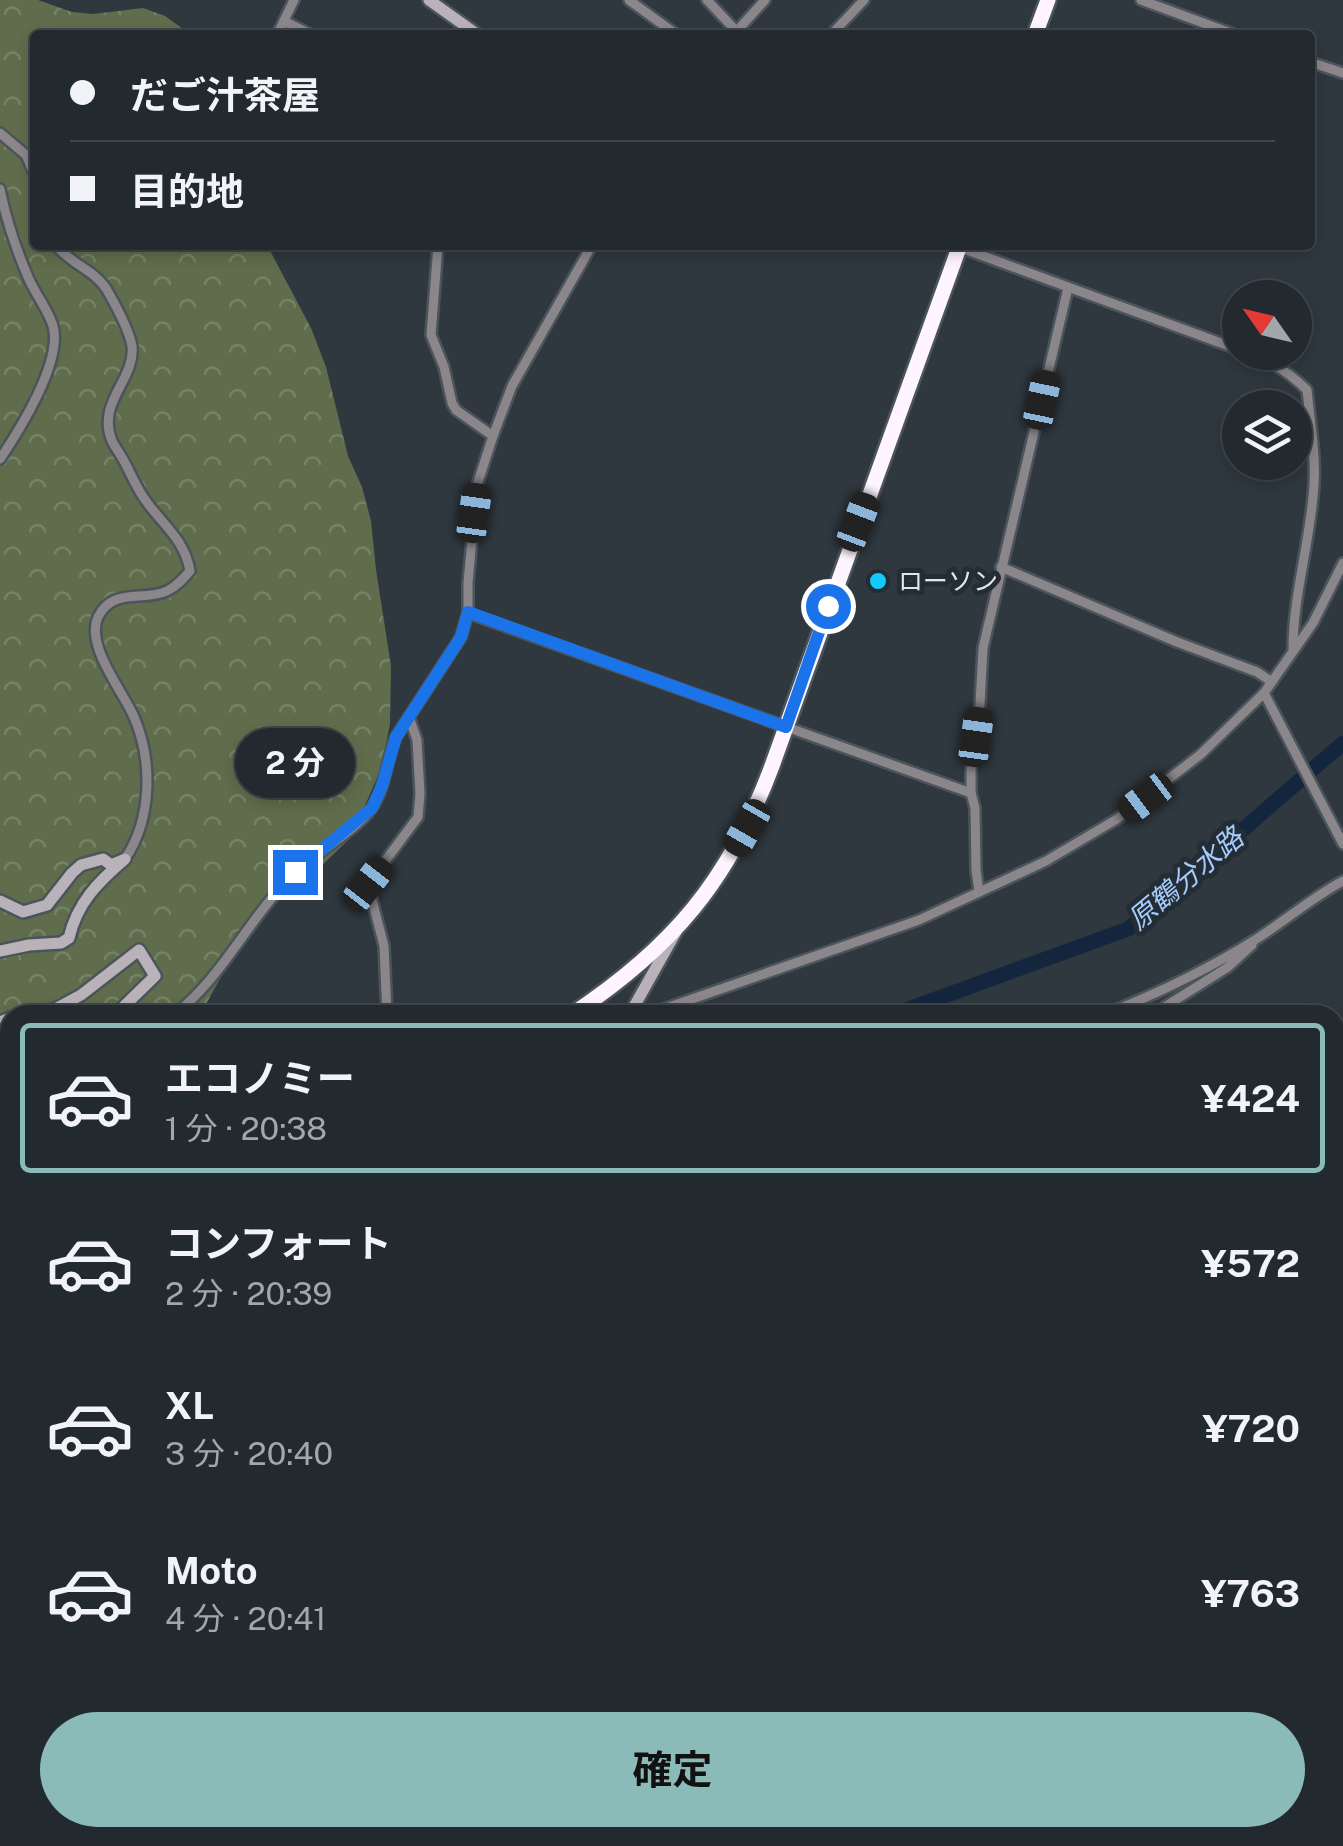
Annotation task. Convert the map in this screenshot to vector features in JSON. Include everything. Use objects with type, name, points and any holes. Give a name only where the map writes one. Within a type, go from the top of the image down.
[{"type":"highway","points":[[1037,30],[1048,0]]},
{"type":"highway","points":[[585,1005],[629,974],[678,928],[710,887],[747,828],[956,250]]},
{"type":"street","points":[[280,30],[294,0]]},
{"type":"street","points":[[430,0],[471,30]]},
{"type":"street","points":[[628,0],[670,30]]},
{"type":"street","points":[[707,0],[733,30]]},
{"type":"street","points":[[739,30],[765,0]]},
{"type":"street","points":[[836,30],[864,0]]},
{"type":"street","points":[[1141,0],[1222,30]]},
{"type":"street","points":[[284,21],[302,30]]},
{"type":"street","points":[[1315,64],[1343,73]]},
{"type":"street","points":[[0,133],[26,154],[30,164]]},
{"type":"street","points":[[0,189],[29,279],[54,327],[54,350],[38,394],[0,460]]},
{"type":"street","points":[[0,951],[60,944],[69,938],[82,902],[135,844],[142,820],[146,765],[133,715],[104,662],[95,630],[98,618],[110,602],[170,590],[190,571],[188,556],[140,494],[112,439],[110,406],[132,348],[126,329],[100,279],[67,259],[60,250]]},
{"type":"street","points":[[438,250],[431,335],[456,410],[493,436]]},
{"type":"street","points":[[185,1005],[206,986],[288,880],[372,808],[391,749],[461,637],[468,612],[478,485],[512,386],[589,250]]},
{"type":"street","points":[[968,250],[1222,344]]},
{"type":"street","points":[[980,892],[971,770],[983,648],[1068,288]]},
{"type":"street","points":[[1283,370],[1308,390],[1314,482],[1293,622],[1293,652]]},
{"type":"street","points":[[663,1005],[919,920],[1046,861],[1117,819],[1202,754],[1266,695],[1313,623],[1343,563]]},
{"type":"street","points":[[1002,568],[1258,672],[1272,682]]},
{"type":"street","points":[[468,612],[971,793]]},
{"type":"street","points":[[1266,695],[1343,844]]},
{"type":"street","points":[[386,1005],[384,946],[368,884],[418,817],[417,740],[409,717]]},
{"type":"street","points":[[0,901],[23,912],[47,905],[81,865],[103,859],[111,865],[125,859]]},
{"type":"street","points":[[1127,1005],[1261,936],[1343,881]]},
{"type":"street","points":[[638,1005],[678,928]]},
{"type":"street","points":[[1168,1005],[1228,967],[1261,936]]},
{"type":"street","points":[[63,1005],[82,995],[139,950],[155,976],[125,1005]]},
{"type":"green space","points":[[0,0],[38,0],[72,12],[93,14],[143,8],[165,16],[185,30],[30,30],[30,250],[270,250],[311,328],[326,367],[348,456],[371,521],[391,666],[390,724],[381,769],[351,837],[258,921],[206,1005],[0,1005]]},
{"type":"waterway","name":"原鶴分水路","points":[[919,1005],[1128,929],[1343,743]]},
{"type":"place","name":"ローソン","points":[[878,581]]},
{"type":"route","points":[[295,872],[372,808],[396,737],[461,637],[468,612],[786,727],[828,606]]}]
